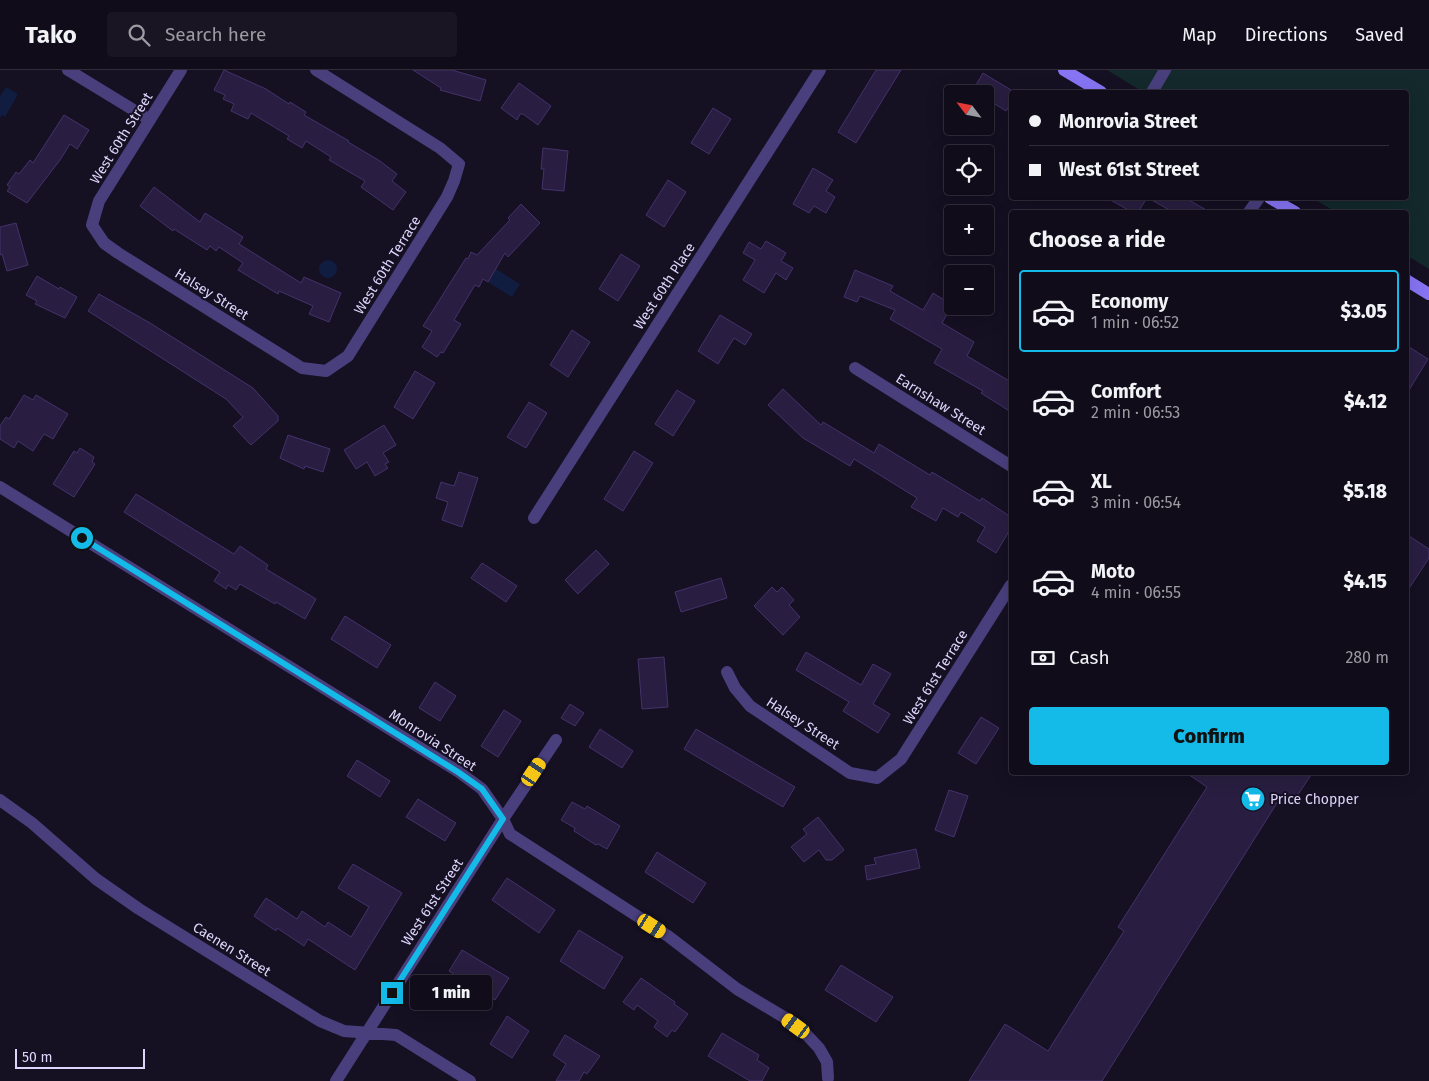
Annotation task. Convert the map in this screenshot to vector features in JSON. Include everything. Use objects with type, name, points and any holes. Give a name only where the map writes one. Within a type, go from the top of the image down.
[{"type":"main road","points":[[1064,70],[1098,90]]},
{"type":"main road","points":[[1274,200],[1291,210]]},
{"type":"main road","points":[[1409,282],[1429,294]]},
{"type":"street","points":[[68,70],[150,120]]},
{"type":"street","name":"West 60th Street","points":[[92,225],[99,201],[181,70]]},
{"type":"street","name":"West 60th Terrace","points":[[316,70],[440,148],[459,164],[447,197],[348,356],[326,371]]},
{"type":"street","name":"West 60th Place","points":[[534,518],[820,70]]},
{"type":"street","points":[[1153,90],[1165,70]]},
{"type":"street","name":"Halsey Street","points":[[92,225],[104,243],[118,253],[268,348],[302,368],[326,371]]},
{"type":"street","name":"Earnshaw Street","points":[[855,368],[1009,465]]},
{"type":"street","name":"Monrovia Street","points":[[0,487],[458,772],[482,789],[503,819],[510,834],[668,936],[738,989],[804,1032],[819,1048],[827,1062],[828,1078]]},
{"type":"street","name":"West 61st Terrace","points":[[877,778],[901,759],[1009,588]]},
{"type":"street","name":"Halsey Street","points":[[727,672],[735,688],[750,706],[850,773],[877,778]]},
{"type":"street","name":"West 61st Street","points":[[336,1081],[503,819],[556,740]]},
{"type":"street","name":"Caenen Street","points":[[0,800],[32,823],[96,879],[140,909],[320,1021],[344,1031],[396,1035],[470,1081]]},
{"type":"green space","points":[[1107,70],[1429,70],[1429,269],[1409,257],[1409,210],[1333,210],[1315,200],[1409,200],[1409,90],[1140,90]]},
{"type":"water","points":[[6,87],[18,94],[5,117],[2,115],[0,118],[0,96]]},
{"type":"water","points":[[324,260],[332,260],[337,265],[335,276],[324,278],[319,273],[319,265]]},
{"type":"water","points":[[496,269],[520,284],[512,297],[488,282]]},
{"type":"building","points":[[224,70],[266,89],[289,104],[290,102],[306,112],[304,115],[349,141],[397,174],[392,181],[406,192],[393,210],[361,187],[365,181],[329,160],[331,157],[306,141],[302,148],[287,139],[289,136],[251,113],[248,119],[231,111],[234,104],[223,99],[225,95],[214,90]]},
{"type":"building","points":[[413,70],[452,70],[486,80],[480,101],[440,90],[441,88]]},
{"type":"building","points":[[876,70],[901,70],[856,143],[838,132]]},
{"type":"building","points":[[983,73],[1011,90],[1009,90],[1009,106],[1006,111],[994,104],[994,85],[976,85]]},
{"type":"building","points":[[519,83],[551,106],[538,125],[523,114],[520,114],[517,120],[501,108]]},
{"type":"building","points":[[713,108],[731,119],[709,154],[691,143]]},
{"type":"building","points":[[64,115],[89,130],[77,149],[70,144],[27,203],[7,191],[10,187],[7,185],[16,172],[19,174],[30,160],[33,163]]},
{"type":"building","points":[[543,148],[568,151],[564,191],[542,189],[544,169],[541,169]]},
{"type":"building","points":[[813,168],[833,180],[826,191],[835,197],[826,213],[814,206],[809,213],[793,204]]},
{"type":"building","points":[[668,180],[686,192],[664,227],[646,215]]},
{"type":"building","points":[[154,187],[200,222],[205,213],[243,237],[239,244],[301,283],[304,277],[341,293],[329,322],[309,314],[313,306],[279,291],[278,294],[238,270],[243,263],[219,247],[216,251],[210,246],[207,250],[174,229],[173,231],[140,206]]},
{"type":"building","points":[[1111,200],[1146,200],[1139,210],[1128,210]]},
{"type":"building","points":[[1152,200],[1189,200],[1206,210],[1169,210]]},
{"type":"building","points":[[521,204],[540,223],[508,257],[505,253],[488,282],[483,279],[479,287],[475,285],[454,320],[461,324],[443,353],[441,352],[437,357],[422,347],[432,331],[423,326],[466,258],[468,259],[471,252],[477,255],[510,220],[508,218]]},
{"type":"building","points":[[16,223],[28,265],[7,271],[2,254],[0,255],[0,227]]},
{"type":"building","points":[[766,241],[786,253],[781,261],[793,268],[786,280],[776,273],[764,293],[743,280],[755,260],[743,253],[749,242],[761,249]]},
{"type":"building","points":[[621,254],[640,266],[618,301],[599,289]]},
{"type":"building","points":[[855,270],[893,286],[890,291],[923,310],[933,293],[944,300],[944,315],[946,315],[942,323],[974,342],[967,356],[1009,381],[1009,411],[981,393],[983,391],[934,363],[942,349],[890,319],[895,310],[860,296],[857,302],[844,297]]},
{"type":"building","points":[[37,276],[77,297],[65,318],[35,304],[37,301],[26,295]]},
{"type":"building","points":[[99,294],[150,323],[253,388],[278,416],[278,421],[251,445],[233,426],[243,417],[226,399],[88,311]]},
{"type":"building","points":[[720,315],[752,334],[745,345],[734,338],[718,364],[698,351]]},
{"type":"building","points":[[572,330],[590,342],[568,377],[550,365]]},
{"type":"building","points":[[1409,347],[1428,359],[1409,390]]},
{"type":"building","points":[[415,371],[435,383],[413,419],[394,407]]},
{"type":"building","points":[[783,389],[821,425],[823,422],[874,453],[879,444],[930,475],[932,472],[980,501],[982,498],[1009,516],[1009,531],[996,553],[977,541],[985,527],[961,512],[958,517],[943,508],[936,521],[911,507],[917,498],[854,459],[850,466],[803,438],[768,405]]},
{"type":"building","points":[[677,390],[695,401],[673,436],[655,424]]},
{"type":"building","points":[[24,395],[33,400],[36,395],[68,414],[53,439],[44,434],[33,451],[18,441],[14,448],[0,439],[0,426],[6,417],[9,419]]},
{"type":"building","points":[[529,402],[547,413],[526,448],[507,437]]},
{"type":"building","points":[[384,425],[396,445],[383,453],[389,462],[385,464],[388,468],[375,476],[367,462],[356,469],[344,450]]},
{"type":"building","points":[[288,435],[330,449],[323,472],[305,466],[304,469],[280,458]]},
{"type":"building","points":[[80,448],[94,457],[92,462],[95,464],[74,497],[53,484],[74,451],[77,453]]},
{"type":"building","points":[[634,451],[653,463],[623,511],[604,499]]},
{"type":"building","points":[[459,472],[478,478],[462,527],[442,520],[448,502],[436,498],[441,482],[454,486]]},
{"type":"building","points":[[136,494],[234,554],[240,546],[268,565],[266,569],[316,599],[305,619],[240,584],[236,590],[228,585],[226,589],[214,581],[220,572],[124,512]]},
{"type":"building","points":[[1409,536],[1429,549],[1429,558],[1409,588]]},
{"type":"building","points":[[596,550],[609,564],[578,594],[565,580]]},
{"type":"building","points":[[482,563],[517,586],[506,602],[471,578]]},
{"type":"building","points":[[721,578],[727,598],[681,612],[675,592]]},
{"type":"building","points":[[772,587],[777,592],[782,587],[794,600],[789,605],[800,617],[783,635],[754,606]]},
{"type":"building","points":[[345,616],[391,645],[377,668],[331,639]]},
{"type":"building","points":[[806,652],[861,685],[873,664],[891,674],[873,704],[890,714],[878,733],[843,711],[849,702],[796,670]]},
{"type":"building","points":[[664,657],[668,707],[642,709],[638,659]]},
{"type":"building","points":[[435,682],[456,696],[440,721],[419,708]]},
{"type":"building","points":[[570,704],[584,713],[575,726],[561,718]]},
{"type":"building","points":[[504,710],[521,721],[498,757],[481,746]]},
{"type":"building","points":[[981,717],[999,728],[976,764],[958,753]]},
{"type":"building","points":[[600,729],[633,751],[622,768],[589,747]]},
{"type":"building","points":[[696,729],[795,787],[783,807],[684,749]]},
{"type":"building","points":[[357,760],[390,781],[380,797],[347,776]]},
{"type":"building","points":[[1189,775],[1311,775],[1293,802],[1282,795],[1102,1081],[969,1081],[1005,1024],[1048,1051],[1124,931],[1118,927],[1207,787]]},
{"type":"building","points":[[949,790],[968,796],[954,837],[935,830]]},
{"type":"building","points":[[418,799],[456,823],[445,841],[406,817]]},
{"type":"building","points":[[572,802],[585,809],[587,806],[620,826],[607,849],[598,844],[596,845],[574,831],[575,828],[561,820]]},
{"type":"building","points":[[818,817],[844,850],[832,860],[826,860],[819,850],[804,862],[791,847],[807,834],[803,829]]},
{"type":"building","points":[[916,849],[920,868],[867,880],[865,866],[876,864],[874,858]]},
{"type":"building","points":[[657,852],[706,883],[693,903],[645,872]]},
{"type":"building","points":[[353,864],[402,893],[355,970],[308,939],[304,946],[277,928],[276,931],[254,916],[266,898],[297,919],[302,911],[325,927],[328,922],[351,937],[369,907],[338,888]]},
{"type":"building","points":[[507,878],[555,910],[539,933],[492,900]]},
{"type":"building","points":[[579,930],[623,957],[604,989],[560,961]]},
{"type":"building","points":[[462,950],[509,978],[495,1000],[449,971]]},
{"type":"building","points":[[841,965],[893,997],[876,1022],[825,990]]},
{"type":"building","points":[[641,978],[675,1002],[674,1004],[688,1014],[675,1032],[672,1030],[667,1037],[654,1027],[658,1021],[637,1005],[634,1010],[623,1002]]},
{"type":"building","points":[[507,1016],[529,1031],[512,1058],[490,1044]]},
{"type":"building","points":[[722,1033],[759,1055],[757,1060],[769,1068],[762,1081],[750,1081],[708,1056]]},
{"type":"building","points":[[565,1035],[600,1056],[587,1074],[584,1072],[579,1081],[556,1081],[566,1064],[553,1055]]},
{"type":"place","name":"Price Chopper","points":[[1253,799]]},
{"type":"route","points":[[82,538],[458,772],[482,789],[503,819],[392,993]]}]
